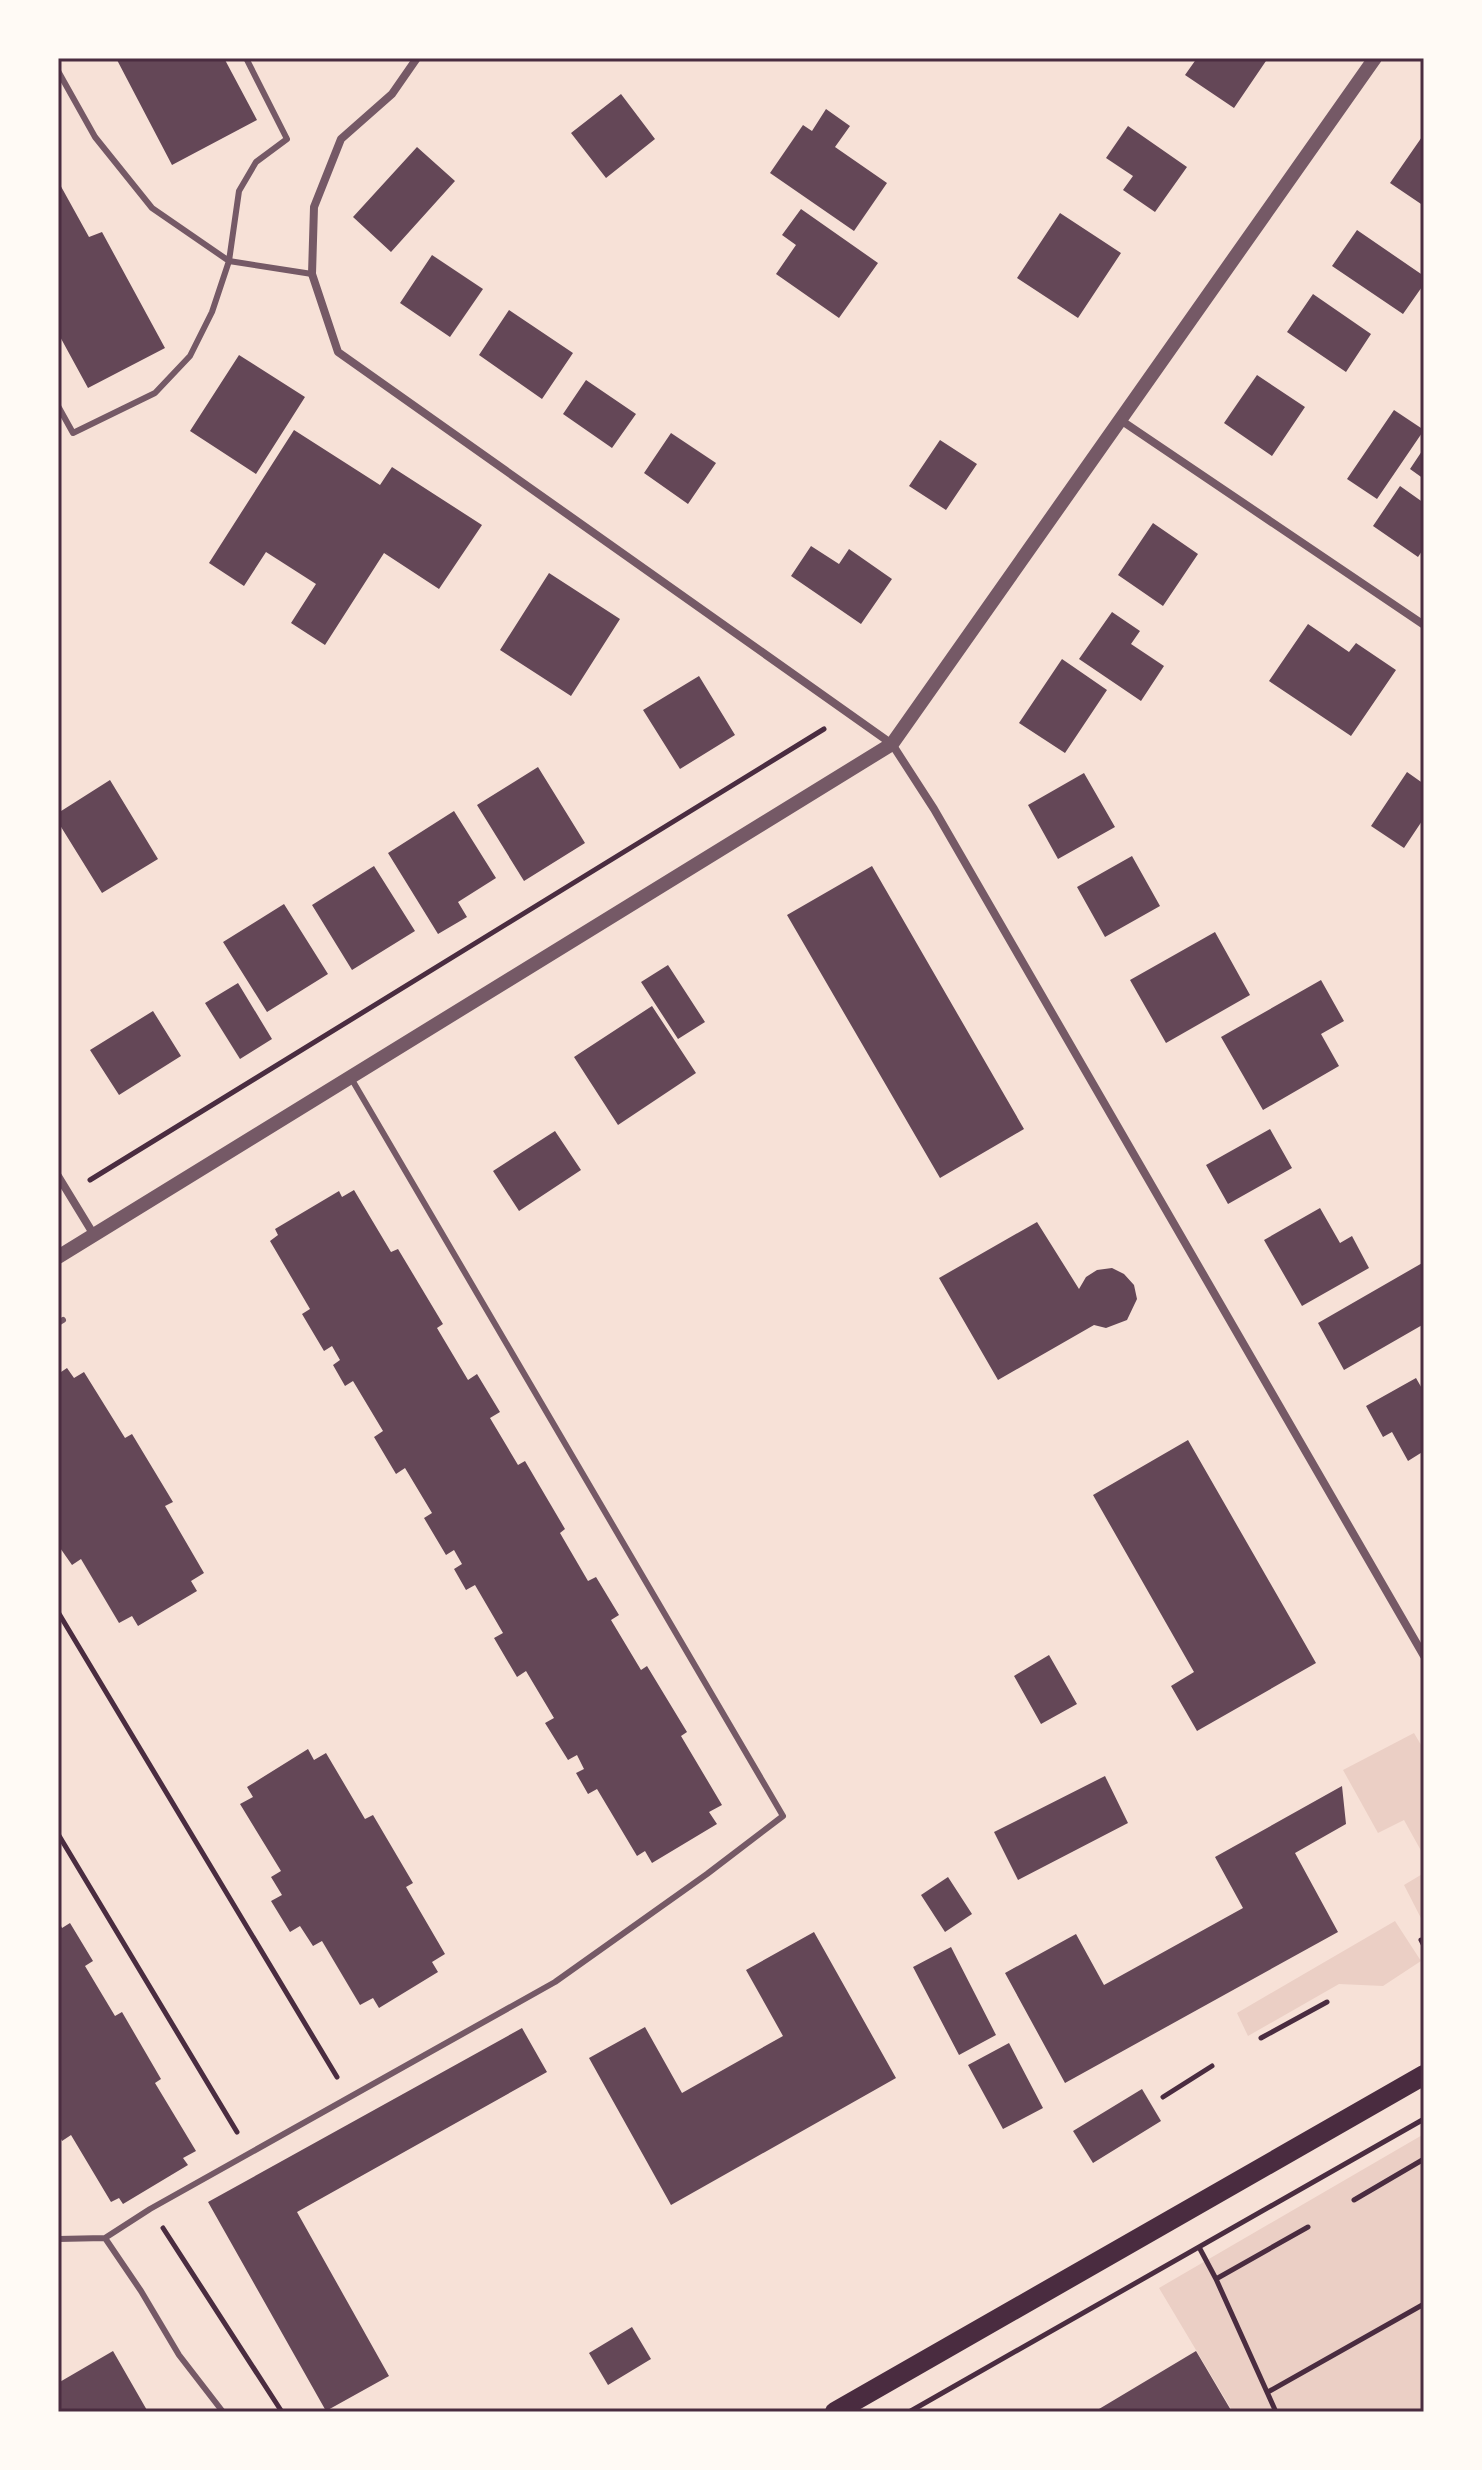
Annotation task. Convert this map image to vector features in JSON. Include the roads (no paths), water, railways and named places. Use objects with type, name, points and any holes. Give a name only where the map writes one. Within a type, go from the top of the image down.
[{"type":"main road","points":[[842,2410],[1424,2075]]},
{"type":"street","points":[[417,58],[392,94],[341,139],[314,207],[312,274],[338,352],[892,744],[934,809],[1424,1656]]},
{"type":"street","points":[[58,1257],[892,744],[1375,58]]},
{"type":"street","points":[[1122,421],[1424,625]]},
{"type":"street","points":[[58,1176],[94,1235]]},
{"type":"lane","points":[[58,406],[73,433],[155,393],[190,356],[212,312],[229,261],[239,191],[256,162],[287,139],[246,58]]},
{"type":"lane","points":[[58,71],[95,137],[152,208],[229,261],[312,274]]},
{"type":"lane","points":[[58,2239],[105,2238],[150,2209],[555,1982],[783,1816],[351,1078]]},
{"type":"lane","points":[[105,2238],[179,2355],[223,2412]]}]
